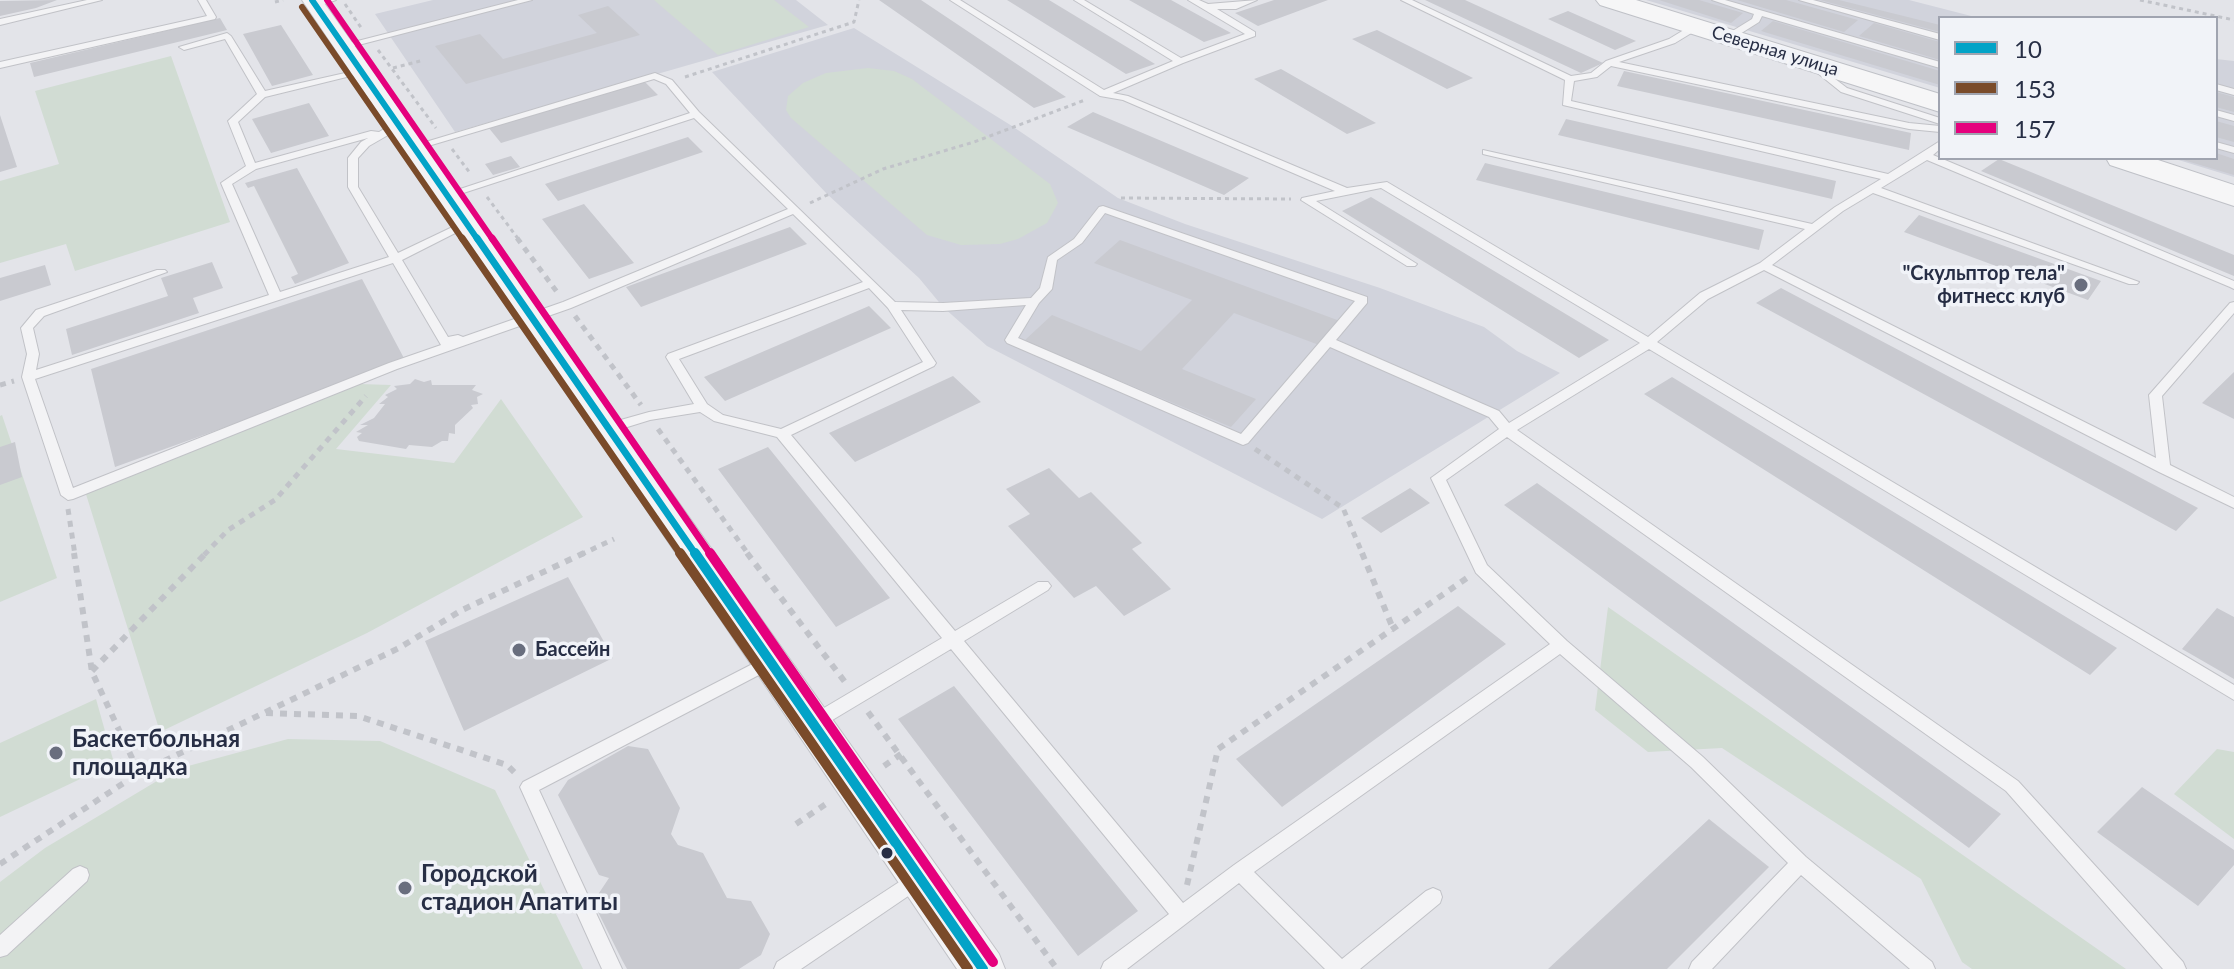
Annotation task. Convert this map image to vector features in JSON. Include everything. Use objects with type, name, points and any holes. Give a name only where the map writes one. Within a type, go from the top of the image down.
[{"type":"main road","name":"Северная улица","points":[[1609,0],[1938,102]]},
{"type":"main road","points":[[2126,160],[2234,196]]},
{"type":"street","points":[[319,1],[360,71],[983,969]]},
{"type":"lane","points":[[0,22],[98,0]]},
{"type":"lane","points":[[0,65],[212,17],[202,0]]},
{"type":"lane","points":[[343,46],[528,0]]},
{"type":"lane","points":[[954,0],[1103,94],[1125,98],[1345,191]]},
{"type":"lane","points":[[1078,0],[1180,61]]},
{"type":"lane","points":[[1103,94],[1252,34],[1192,0]]},
{"type":"lane","points":[[1207,7],[1236,6],[1253,0]]},
{"type":"lane","points":[[1405,0],[1570,79],[1594,75],[1609,63],[1672,41],[1695,27]]},
{"type":"lane","points":[[1716,0],[1938,64]]},
{"type":"lane","points":[[1803,0],[1938,36]]},
{"type":"lane","points":[[1729,37],[1756,20],[1759,13]]},
{"type":"lane","points":[[184,47],[227,36],[262,95]]},
{"type":"lane","points":[[1809,62],[1844,90],[1938,120]]},
{"type":"lane","points":[[1609,63],[1909,126],[1938,129]]},
{"type":"lane","points":[[252,167],[233,121],[262,95],[360,71]]},
{"type":"lane","points":[[414,147],[655,76],[669,82],[696,114],[871,283],[892,306],[930,363],[782,434]]},
{"type":"lane","points":[[1570,79],[1566,103],[1890,178]]},
{"type":"lane","points":[[447,195],[696,114]]},
{"type":"lane","points":[[276,297],[226,183],[252,167],[398,125]]},
{"type":"lane","points":[[398,125],[365,144],[353,158],[353,187],[445,342],[485,335]]},
{"type":"lane","points":[[1925,969],[1800,863],[1697,762],[1561,645],[1481,569],[1438,478],[1507,430],[1647,344],[1704,296],[1764,265],[1938,146]]},
{"type":"lane","points":[[1487,152],[1814,228]]},
{"type":"lane","points":[[1926,156],[2234,285]]},
{"type":"lane","points":[[1306,200],[1383,184],[2234,693]]},
{"type":"lane","points":[[1873,189],[2133,282]]},
{"type":"lane","points":[[1306,200],[1411,264]]},
{"type":"lane","points":[[1103,209],[1363,300],[1243,440],[1011,340],[1034,301],[1046,289],[1052,259],[1078,241],[1103,209]]},
{"type":"lane","points":[[161,272],[40,313],[27,328],[33,354],[28,377],[68,495],[393,366],[567,305],[794,210]]},
{"type":"lane","points":[[28,377],[395,259],[467,224]]},
{"type":"lane","points":[[1764,265],[2234,503]]},
{"type":"lane","points":[[871,283],[672,357],[702,407],[719,418],[782,434],[1181,914]]},
{"type":"lane","points":[[892,306],[943,307],[1034,301]]},
{"type":"lane","points":[[2164,469],[2155,395],[2234,306]]},
{"type":"lane","points":[[1328,341],[1494,414],[1507,430],[2012,786],[2176,969]]},
{"type":"lane","points":[[608,428],[649,416],[702,407]]},
{"type":"lane","points":[[813,723],[1043,586]]},
{"type":"lane","points":[[1111,969],[1240,871],[1561,645]]},
{"type":"lane","points":[[612,969],[529,787],[770,661]]},
{"type":"lane","points":[[1699,969],[1800,863]]},
{"type":"lane","points":[[1240,871],[1342,969],[1433,897]]},
{"type":"lane","points":[[0,948],[80,875]]},
{"type":"lane","points":[[784,969],[919,877]]},
{"type":"path","points":[[275,2],[283,0]]},
{"type":"path","points":[[342,0],[735,537],[901,754],[1057,969]]},
{"type":"path","points":[[669,82],[854,22],[859,0]]},
{"type":"path","points":[[2140,0],[2215,16]]},
{"type":"path","points":[[384,71],[424,60]]},
{"type":"path","points":[[794,210],[883,169],[974,142],[1103,94]]},
{"type":"path","points":[[1103,209],[1118,198],[1306,200]]},
{"type":"path","points":[[92,672],[228,530],[275,500],[393,366]]},
{"type":"path","points":[[1243,440],[1343,508],[1394,631]]},
{"type":"path","points":[[68,495],[68,516],[92,672],[139,773]]},
{"type":"path","points":[[0,864],[139,773],[399,648],[462,610],[614,539]]},
{"type":"path","points":[[1181,914],[1218,749],[1481,569]]},
{"type":"path","points":[[265,713],[358,716],[507,765],[529,787]]},
{"type":"path","points":[[884,766],[901,754]]},
{"type":"path","points":[[796,824],[826,804]]},
{"type":"shaded area","points":[[433,0],[796,0],[828,25],[455,132],[375,14]]},
{"type":"shaded area","points":[[654,0],[774,0],[809,27],[718,55]]},
{"type":"shaded area","points":[[1646,0],[1909,0],[1971,16],[1938,16],[1938,87]]},
{"type":"shaded area","points":[[854,28],[1012,126],[1118,198],[1484,327],[1517,351],[1560,373],[1322,519],[987,346],[943,307],[919,278],[827,194],[712,72]]},
{"type":"shaded area","points":[[171,56],[230,222],[75,271],[66,244],[0,263],[0,181],[59,164],[35,91]]},
{"type":"shaded area","points":[[2218,59],[2234,61],[2234,177],[2179,160],[2218,160]]},
{"type":"shaded area","points":[[868,68],[894,71],[912,79],[1050,184],[1058,203],[1047,223],[1018,239],[1000,244],[961,245],[927,235],[791,118],[786,110],[788,96],[803,83],[826,73]]},
{"type":"shaded area","points":[[359,384],[391,385],[336,449],[454,463],[501,399],[583,517],[367,633],[160,732],[85,491]]},
{"type":"shaded area","points":[[0,416],[57,578],[0,602]]},
{"type":"shaded area","points":[[1608,607],[2126,969],[1972,969],[1962,962],[1921,879],[1722,748],[1648,752],[1595,710]]},
{"type":"shaded area","name":"Баскетбольная площадка","points":[[96,699],[114,763],[0,817],[0,743]]},
{"type":"shaded area","points":[[288,739],[380,741],[495,790],[583,969],[0,969],[0,882],[45,848],[177,769]]},
{"type":"shaded area","points":[[2217,749],[2234,752],[2234,839],[2174,794]]},
{"type":"building","points":[[57,0],[36,8],[0,16],[0,1]]},
{"type":"building","points":[[879,0],[921,0],[1066,97],[1034,108]]},
{"type":"building","points":[[1007,0],[1049,0],[1155,64],[1126,74]]},
{"type":"building","points":[[1129,0],[1171,0],[1231,33],[1204,42]]},
{"type":"building","points":[[1274,0],[1328,0],[1258,26],[1235,13]]},
{"type":"building","points":[[1425,0],[1465,0],[1603,63],[1581,73]]},
{"type":"building","points":[[1659,0],[1699,0],[1743,13],[1731,23]]},
{"type":"building","points":[[1737,0],[1786,0],[1858,20],[1844,32]]},
{"type":"building","points":[[1820,0],[1839,0],[1938,25],[1938,31]]},
{"type":"building","points":[[608,6],[640,35],[466,84],[435,46],[480,34],[503,59],[597,33],[578,15]]},
{"type":"building","points":[[1568,11],[1636,41],[1615,50],[1548,19]]},
{"type":"building","points":[[220,18],[227,30],[34,77],[30,63]]},
{"type":"building","points":[[1773,21],[1938,70],[1938,84],[1761,31]]},
{"type":"building","points":[[1874,23],[1938,41],[1938,59],[1859,36]]},
{"type":"building","points":[[281,25],[313,75],[272,86],[243,34]]},
{"type":"building","points":[[1377,30],[1473,78],[1447,89],[1352,39]]},
{"type":"building","points":[[1281,69],[1376,123],[1347,134],[1254,79]]},
{"type":"building","points":[[1624,71],[1911,133],[1909,150],[1617,86]]},
{"type":"building","points":[[644,81],[658,95],[501,143],[488,127]]},
{"type":"building","points":[[2218,93],[2234,97],[2234,112],[2218,108]]},
{"type":"building","points":[[309,103],[329,136],[271,153],[252,119]]},
{"type":"building","points":[[1093,112],[1249,178],[1224,195],[1067,127]]},
{"type":"building","points":[[0,115],[17,167],[0,172]]},
{"type":"building","points":[[1566,119],[1836,181],[1832,199],[1558,135]]},
{"type":"building","points":[[2218,122],[2234,126],[2234,142],[2218,138]]},
{"type":"building","points":[[688,137],[703,152],[558,201],[545,184]]},
{"type":"building","points":[[2218,154],[2234,159],[2234,175],[2183,160],[2218,160]]},
{"type":"building","points":[[511,156],[520,167],[493,175],[485,164]]},
{"type":"building","points":[[2001,160],[2234,255],[2234,276],[1981,171]]},
{"type":"building","points":[[1485,163],[1764,230],[1759,250],[1476,180]]},
{"type":"building","points":[[297,168],[349,263],[295,284],[291,277],[298,274],[254,186],[248,188],[245,183]]},
{"type":"building","points":[[1371,197],[1609,340],[1579,358],[1342,211]]},
{"type":"building","points":[[584,204],[634,263],[589,279],[542,219]]},
{"type":"building","points":[[1919,215],[2101,281],[2088,300],[1904,232]]},
{"type":"building","points":[[790,227],[807,244],[641,307],[626,287]]},
{"type":"building","points":[[1120,240],[1340,321],[1319,345],[1234,313],[1182,369],[1256,399],[1231,427],[1024,341],[1052,315],[1141,351],[1192,300],[1094,263]]},
{"type":"building","points":[[212,262],[223,288],[193,298],[199,313],[72,355],[66,329],[168,296],[161,278]]},
{"type":"building","points":[[45,265],[51,285],[0,301],[0,278]]},
{"type":"building","points":[[362,279],[406,362],[115,467],[91,369]]},
{"type":"building","points":[[1781,288],[2198,508],[2176,531],[1756,303]]},
{"type":"building","points":[[869,306],[891,328],[725,401],[704,377]]},
{"type":"building","points":[[2234,372],[2234,419],[2202,403]]},
{"type":"building","points":[[953,376],[981,402],[855,462],[829,433]]},
{"type":"building","points":[[1672,377],[2117,648],[2090,675],[1644,394]]},
{"type":"building","points":[[415,379],[424,382],[431,380],[432,385],[476,385],[472,390],[483,394],[477,397],[478,404],[471,405],[473,408],[455,425],[455,434],[449,433],[448,441],[432,447],[409,445],[406,449],[359,441],[357,437],[362,433],[356,432],[368,425],[360,425],[374,418],[385,404],[379,404],[388,397],[385,395],[397,389],[394,386],[410,384]]},
{"type":"building","points":[[15,442],[22,477],[0,485],[0,447]]},
{"type":"building","points":[[768,447],[890,598],[836,627],[718,469]]},
{"type":"building","points":[[1049,468],[1079,498],[1091,492],[1142,543],[1132,549],[1171,589],[1124,616],[1096,586],[1074,598],[1008,526],[1030,514],[1006,489]]},
{"type":"building","points":[[1537,483],[2001,814],[1969,848],[1504,505]]},
{"type":"building","points":[[1410,488],[1430,503],[1381,533],[1361,518]]},
{"type":"building","name":"Бассейн","points":[[568,577],[613,658],[464,731],[425,641]]},
{"type":"building","points":[[1458,606],[1506,644],[1282,807],[1236,759]]},
{"type":"building","points":[[2217,608],[2234,617],[2234,679],[2182,649]]},
{"type":"building","points":[[954,686],[1138,911],[1078,956],[898,719]]},
{"type":"building","points":[[628,746],[648,749],[680,808],[671,834],[678,845],[703,853],[727,898],[751,901],[770,934],[761,955],[739,969],[627,969],[593,902],[609,878],[599,875],[558,795],[568,780]]},
{"type":"building","points":[[2142,787],[2234,850],[2234,865],[2198,906],[2097,832]]},
{"type":"building","points":[[1709,819],[1769,867],[1667,969],[1548,969]]},
{"type":"transit line","name":"10","points":[[312,0],[983,969]]},
{"type":"transit line","name":"157","points":[[327,0],[993,962]]},
{"type":"transit line","name":"153","points":[[302,7],[968,969]]},
{"type":"place","name":"\"Скульптор тела\" фитнесс клуб","points":[[2081,285]]},
{"type":"place","name":"Бассейн","points":[[519,650]]},
{"type":"place","name":"Баскетбольная площадка","points":[[56,753]]},
{"type":"place","name":"Городской стадион Апатиты","points":[[405,888]]}]
